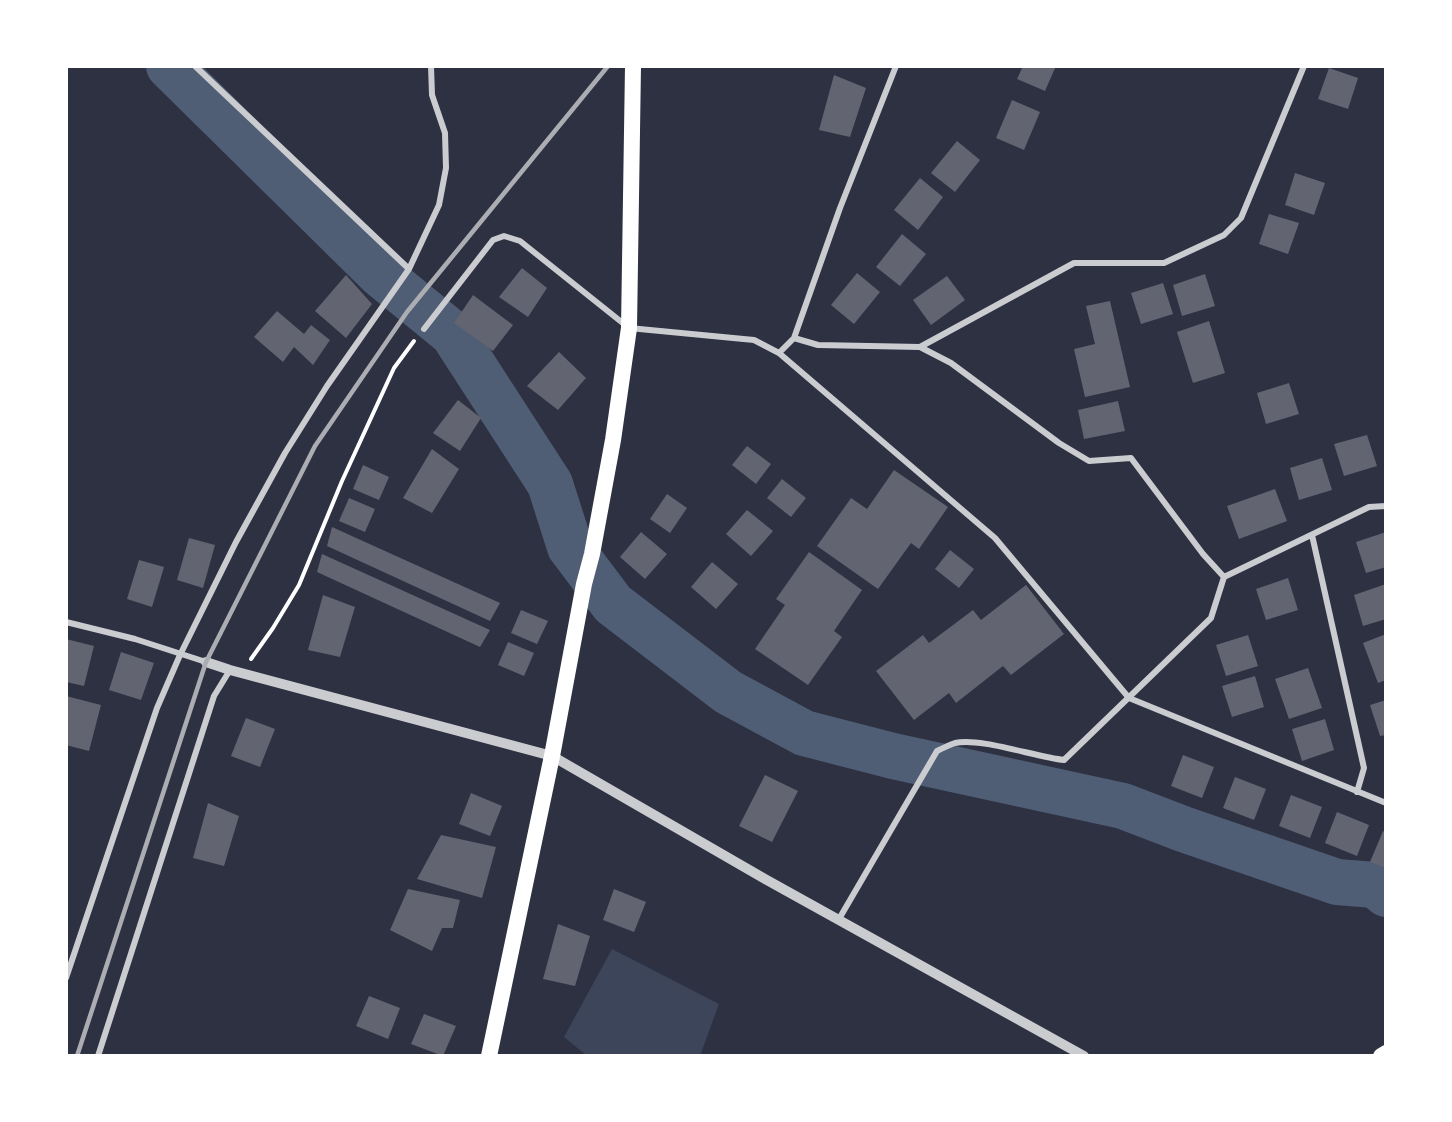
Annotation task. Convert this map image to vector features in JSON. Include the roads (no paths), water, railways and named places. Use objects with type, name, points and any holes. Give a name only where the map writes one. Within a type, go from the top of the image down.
[{"type":"highway","points":[[489,1056],[552,756],[614,440],[629,328],[633,71]]},
{"type":"highway","points":[[1381,1056],[1386,1053]]},
{"type":"street","points":[[195,66],[409,269]]},
{"type":"street","points":[[66,978],[157,708],[180,655],[236,542],[285,453],[327,386],[409,269],[439,206],[446,168],[445,133],[432,95],[431,66]]},
{"type":"street","points":[[778,353],[794,338],[840,208],[896,66]]},
{"type":"street","points":[[920,347],[1074,263],[1164,263],[1224,236],[1241,218],[1304,66]]},
{"type":"street","points":[[424,329],[493,240],[504,236],[520,241],[629,328],[754,340],[778,353],[995,538],[1129,698],[1386,803]]},
{"type":"street","points":[[794,338],[818,345],[920,347],[951,363],[1059,443],[1089,461],[1131,458],[1203,554],[1224,577]]},
{"type":"street","points":[[839,919],[937,751],[956,743],[974,743],[1041,758],[1064,760],[1210,618],[1224,577],[1369,507],[1386,506]]},
{"type":"street","points":[[1312,535],[1364,768],[1357,792]]},
{"type":"street","points":[[66,622],[135,639],[230,670],[552,756],[765,879],[1084,1056]]},
{"type":"street","points":[[98,1056],[214,696],[230,670]]},
{"type":"waterway","points":[[169,66],[381,275],[453,334],[550,484],[570,547],[613,604],[728,692],[804,733],[893,756],[1123,806],[1337,882],[1375,885],[1386,894]]},
{"type":"railway","points":[[77,1056],[206,662],[315,446],[407,312],[608,66]]}]
